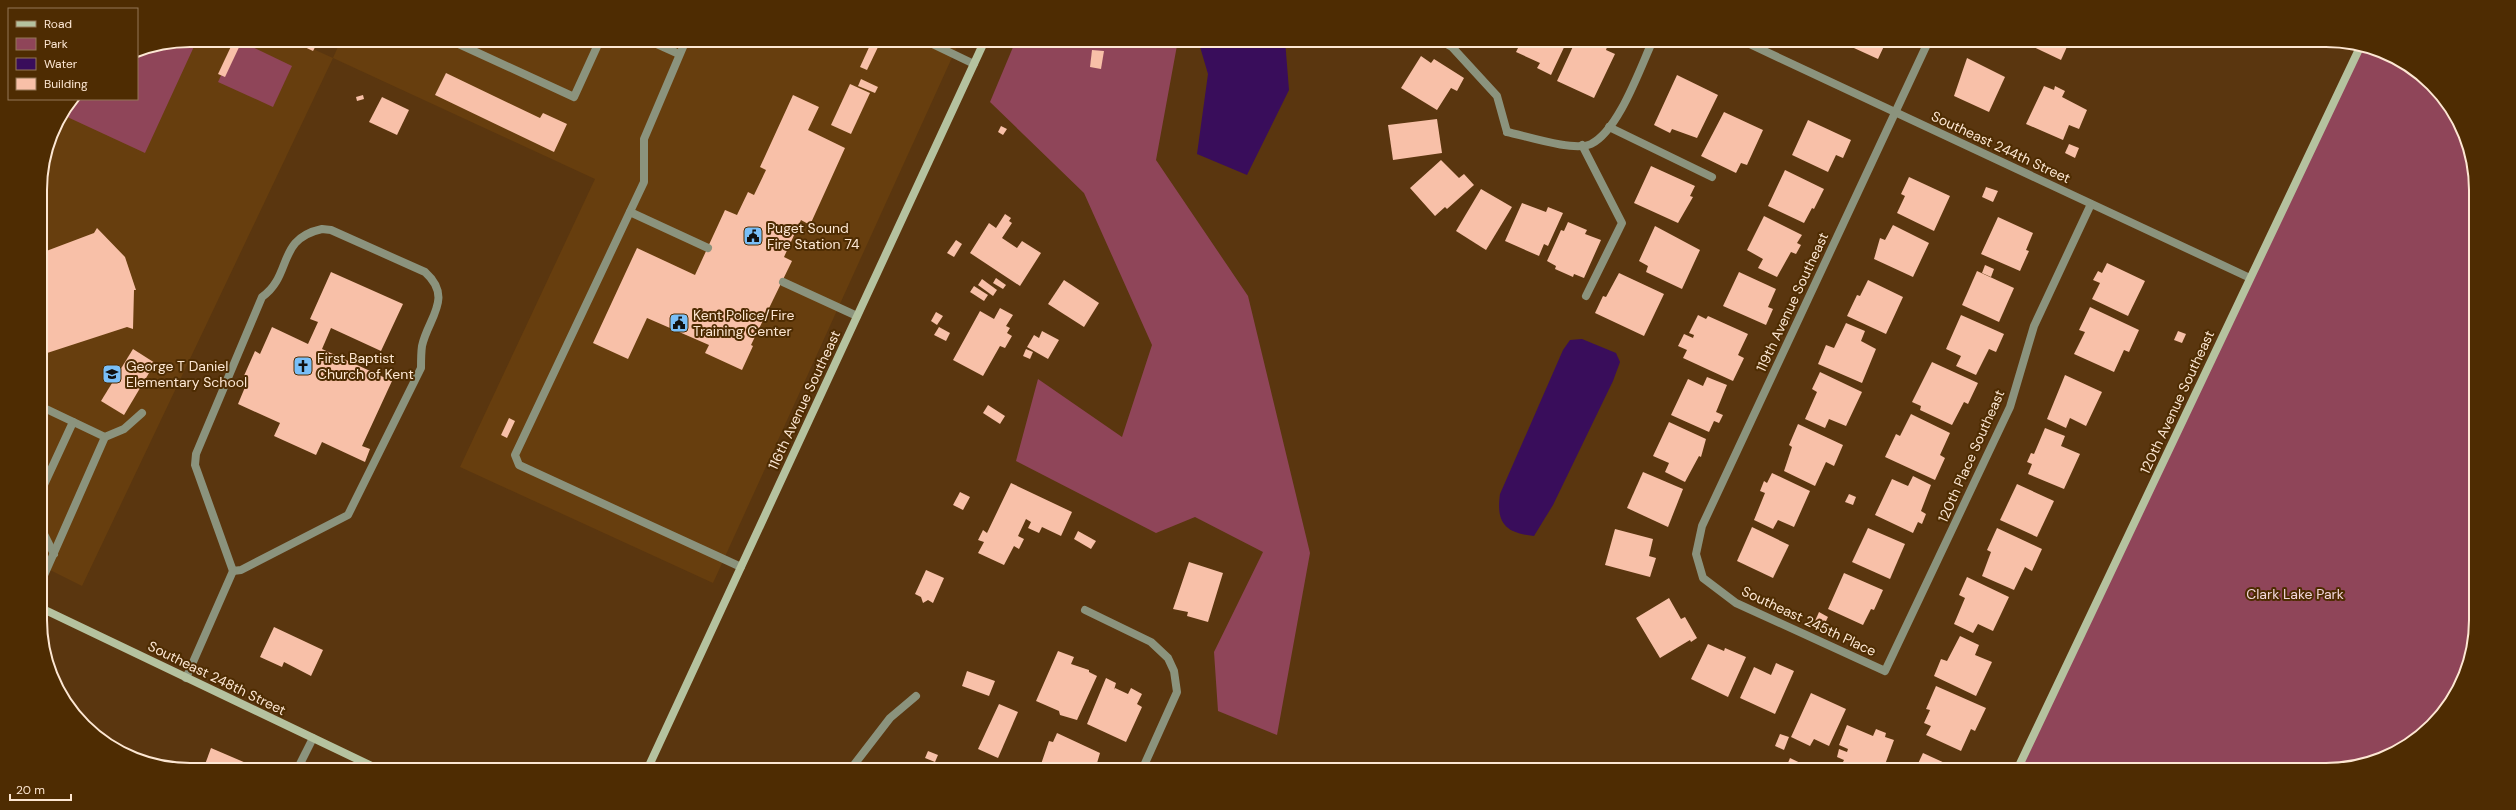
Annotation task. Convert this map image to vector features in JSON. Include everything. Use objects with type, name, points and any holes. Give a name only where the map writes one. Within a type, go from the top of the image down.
[{"type":"street","points":[[465,47],[574,97],[597,47]]},
{"type":"street","points":[[664,47],[679,54]]},
{"type":"street","points":[[682,47],[644,139],[644,182],[518,447],[516,460],[519,465],[741,567]]},
{"type":"street","points":[[939,47],[974,64]]},
{"type":"street","name":"116th Avenue Southeast","points":[[650,763],[982,47]]},
{"type":"street","points":[[1452,47],[1497,96],[1507,132],[1566,146],[1590,144],[1609,127],[1617,116],[1650,47]]},
{"type":"street","name":"Southeast 244th Street","points":[[1756,47],[2250,278]]},
{"type":"street","name":"119th Avenue Southeast","points":[[1703,578],[1696,554],[1702,526],[1926,47]]},
{"type":"street","name":"120th Avenue Southeast","points":[[2020,763],[2358,51]]},
{"type":"street","points":[[1609,127],[1712,177]]},
{"type":"street","points":[[1582,145],[1622,223],[1586,296]]},
{"type":"street","name":"120th Place Southeast","points":[[1885,671],[2010,407],[2034,326],[2091,204]]},
{"type":"street","points":[[630,212],[708,248]]},
{"type":"street","points":[[186,678],[233,571],[195,465],[196,454],[262,297],[272,289],[293,243],[308,232],[322,229],[331,230],[425,272],[434,280],[439,292],[439,304],[422,345],[421,368],[348,515],[241,570],[233,571]]},
{"type":"street","points":[[783,282],[857,316]]},
{"type":"street","points":[[47,409],[106,437]]},
{"type":"street","points":[[47,569],[106,437],[124,430],[142,413]]},
{"type":"street","points":[[47,478],[73,422]]},
{"type":"street","points":[[47,540],[54,554]]},
{"type":"street","name":"Southeast 245th Place","points":[[1703,578],[1736,603],[1885,671]]},
{"type":"street","points":[[1085,610],[1151,642],[1168,658],[1174,671],[1177,692],[1145,763]]},
{"type":"street","name":"Southeast 248th Street","points":[[47,611],[365,763]]},
{"type":"street","points":[[855,763],[890,718],[916,696]]},
{"type":"street","points":[[300,763],[312,738]]},
{"type":"shaded area","name":"George T Daniel Elementary School","points":[[181,47],[309,47],[333,58],[82,586],[47,568],[47,181],[52,153],[58,135],[66,119],[80,100],[138,100],[138,57],[153,52]]},
{"type":"shaded area","name":"Kent Police/Fire Training Center","points":[[338,47],[957,47],[713,583],[460,467],[595,179],[333,58]]},
{"type":"green space","points":[[194,47],[145,153],[67,117],[80,100],[138,100],[138,57],[172,48]]},
{"type":"green space","points":[[235,47],[253,47],[292,66],[273,107],[218,82]]},
{"type":"green space","points":[[1013,47],[1177,47],[1156,160],[1248,296],[1310,553],[1277,735],[1218,711],[1214,652],[1263,552],[1195,517],[1156,533],[1016,461],[1038,379],[1122,437],[1152,345],[1084,193],[990,102]]},
{"type":"green space","name":"Clark Lake Park","points":[[2358,51],[2381,58],[2397,66],[2427,89],[2445,111],[2458,135],[2464,153],[2469,181],[2469,629],[2464,657],[2458,675],[2450,691],[2427,721],[2405,739],[2381,752],[2344,762],[2020,763]]},
{"type":"water","points":[[1200,47],[1286,47],[1289,90],[1247,175],[1197,154],[1208,74]]},
{"type":"water","points":[[1582,339],[1616,353],[1620,362],[1613,381],[1553,505],[1534,536],[1524,535],[1509,529],[1501,519],[1499,504],[1500,494],[1563,350],[1570,340]]},
{"type":"building","points":[[231,47],[239,47],[225,77],[218,74]]},
{"type":"building","points":[[305,47],[315,47],[313,51]]},
{"type":"building","points":[[869,47],[878,47],[867,70],[860,67]]},
{"type":"building","points":[[1518,47],[1564,47],[1551,75],[1537,68],[1540,63],[1516,52]]},
{"type":"building","points":[[1573,47],[1607,47],[1606,50],[1615,54],[1594,98],[1557,81]]},
{"type":"building","points":[[1852,47],[1884,47],[1878,59]]},
{"type":"building","points":[[2033,47],[2067,47],[2061,60]]},
{"type":"building","points":[[1092,50],[1104,51],[1101,69],[1090,67]]},
{"type":"building","points":[[1421,56],[1431,63],[1434,59],[1464,78],[1457,91],[1451,88],[1437,110],[1401,88]]},
{"type":"building","points":[[1967,58],[2005,77],[1989,112],[1954,96]]},
{"type":"building","points":[[446,73],[540,118],[543,113],[567,124],[554,152],[435,95]]},
{"type":"building","points":[[1677,75],[1718,95],[1697,138],[1672,129],[1670,133],[1654,125]]},
{"type":"building","points":[[861,79],[878,87],[875,93],[858,86]]},
{"type":"building","points":[[850,84],[870,93],[851,134],[831,125]]},
{"type":"building","points":[[2044,86],[2054,90],[2055,86],[2065,91],[2062,97],[2087,110],[2079,129],[2069,125],[2063,140],[2026,124]]},
{"type":"building","points":[[363,95],[364,99],[357,101],[356,97]]},
{"type":"building","name":"Puget Sound Fire Station 74","points":[[793,95],[819,107],[808,130],[845,148],[810,225],[801,220],[784,257],[792,261],[751,345],[753,346],[742,370],[705,353],[709,345],[647,318],[628,359],[593,343],[637,248],[695,275],[725,210],[737,215],[748,192],[754,195],[766,170],[760,167]]},
{"type":"building","points":[[382,97],[409,110],[397,135],[369,122]]},
{"type":"building","points":[[1724,112],[1763,130],[1747,165],[1741,163],[1736,173],[1701,156]]},
{"type":"building","points":[[1437,119],[1442,153],[1393,160],[1388,125]]},
{"type":"building","points":[[1808,120],[1851,140],[1843,158],[1836,155],[1828,172],[1792,155]]},
{"type":"building","points":[[1001,126],[1007,129],[1003,135],[998,132]]},
{"type":"building","points":[[2069,144],[2079,148],[2075,158],[2065,153]]},
{"type":"building","points":[[1441,160],[1459,178],[1464,174],[1474,185],[1447,209],[1445,207],[1435,216],[1410,188]]},
{"type":"building","points":[[1651,166],[1695,186],[1690,196],[1693,197],[1678,223],[1634,203]]},
{"type":"building","points":[[1785,170],[1824,189],[1814,209],[1812,208],[1804,223],[1768,206]]},
{"type":"building","points":[[1909,177],[1950,196],[1934,231],[1897,213],[1905,196],[1901,194]]},
{"type":"building","points":[[1986,187],[1998,191],[1993,202],[1982,197]]},
{"type":"building","points":[[1481,189],[1512,207],[1486,250],[1456,231]]},
{"type":"building","points":[[1522,203],[1546,212],[1548,207],[1563,213],[1548,246],[1544,244],[1539,256],[1505,241]]},
{"type":"building","points":[[1005,214],[1011,218],[1009,221],[1012,223],[1002,238],[1017,248],[1022,241],[1041,253],[1020,286],[970,253],[989,223],[996,228]]},
{"type":"building","points":[[1764,216],[1802,235],[1797,243],[1801,245],[1796,254],[1791,252],[1777,277],[1758,268],[1763,259],[1747,250]]},
{"type":"building","points":[[1998,217],[2033,233],[2026,250],[2029,251],[2020,271],[1981,254]]},
{"type":"building","points":[[1568,222],[1587,230],[1585,234],[1601,240],[1584,278],[1574,274],[1573,277],[1555,269],[1556,266],[1547,261],[1561,230],[1564,231]]},
{"type":"building","points":[[1893,225],[1929,243],[1913,277],[1874,259],[1880,238],[1885,240]]},
{"type":"building","points":[[1655,226],[1700,250],[1682,289],[1646,272],[1648,266],[1639,261]]},
{"type":"building","points":[[97,228],[125,257],[136,290],[134,290],[133,329],[127,327],[47,353],[47,251],[94,233]]},
{"type":"building","points":[[956,240],[962,244],[954,257],[947,253]]},
{"type":"building","points":[[2107,263],[2145,281],[2128,316],[2092,299],[2100,283],[2093,280],[2098,271],[2102,273]]},
{"type":"building","points":[[1985,265],[1994,269],[1991,277],[1982,273]]},
{"type":"building","points":[[1977,271],[2014,288],[1999,322],[1962,305]]},
{"type":"building","name":"First Baptist Church of Kent","points":[[331,272],[403,304],[381,351],[331,328],[322,349],[392,381],[362,446],[370,449],[365,462],[322,442],[316,455],[274,436],[280,423],[238,404],[248,380],[243,378],[255,351],[260,354],[272,327],[308,344],[318,322],[310,319]]},
{"type":"building","points":[[1739,272],[1776,289],[1768,307],[1773,309],[1766,325],[1723,306]]},
{"type":"building","points":[[1619,273],[1664,294],[1644,336],[1595,313],[1603,296],[1606,297]]},
{"type":"building","points":[[996,278],[1006,285],[1003,289],[993,283]]},
{"type":"building","points":[[982,279],[997,290],[993,296],[978,285]]},
{"type":"building","points":[[1064,280],[1099,303],[1084,327],[1048,304]]},
{"type":"building","points":[[1868,280],[1903,297],[1886,334],[1847,316],[1857,295],[1860,296]]},
{"type":"building","points":[[974,286],[988,295],[984,301],[970,292]]},
{"type":"building","points":[[2090,307],[2139,330],[2129,352],[2124,350],[2114,372],[2074,354],[2085,332],[2079,330]]},
{"type":"building","points":[[1000,308],[1013,315],[1006,326],[1010,328],[1007,333],[1012,336],[1005,348],[1000,346],[983,376],[953,360],[980,311],[994,319]]},
{"type":"building","points":[[936,312],[943,316],[937,325],[931,321]]},
{"type":"building","points":[[1698,315],[1706,319],[1708,316],[1748,334],[1738,355],[1744,358],[1733,381],[1683,358],[1687,350],[1678,346],[1684,334],[1693,338],[1694,335],[1689,333]]},
{"type":"building","points":[[1961,315],[2004,334],[1996,352],[1989,349],[1976,375],[1956,366],[1961,356],[1946,349]]},
{"type":"building","points":[[1846,323],[1865,331],[1861,341],[1876,349],[1862,383],[1818,364],[1826,345],[1834,348]]},
{"type":"building","points":[[939,327],[950,333],[946,341],[934,335]]},
{"type":"building","points":[[1042,331],[1059,340],[1048,359],[1027,347],[1034,335],[1039,338]]},
{"type":"building","points":[[2178,331],[2186,334],[2182,343],[2174,340]]},
{"type":"building","points":[[133,349],[155,363],[124,415],[101,401]]},
{"type":"building","points":[[1026,349],[1033,352],[1030,359],[1023,356]]},
{"type":"building","points":[[1932,362],[1978,383],[1968,404],[1964,402],[1952,425],[1920,410],[1921,406],[1912,402]]},
{"type":"building","points":[[1820,372],[1862,392],[1846,426],[1829,419],[1825,428],[1805,419],[1817,392],[1812,389]]},
{"type":"building","points":[[2065,375],[2102,392],[2086,426],[2070,418],[2066,428],[2047,419]]},
{"type":"building","points":[[1707,377],[1727,385],[1716,412],[1723,415],[1719,423],[1714,421],[1709,432],[1671,415],[1688,379],[1703,386]]},
{"type":"building","points":[[988,405],[1005,416],[1000,424],[983,413]]},
{"type":"building","points":[[1911,414],[1950,433],[1940,455],[1945,458],[1935,480],[1885,457],[1896,434],[1900,436]]},
{"type":"building","points":[[509,418],[515,421],[507,438],[501,435]]},
{"type":"building","points":[[1669,422],[1706,439],[1701,457],[1699,456],[1685,482],[1665,472],[1669,463],[1653,456]]},
{"type":"building","points":[[1798,424],[1843,445],[1834,466],[1826,462],[1815,486],[1784,471],[1792,447],[1789,445]]},
{"type":"building","points":[[2045,428],[2065,436],[2061,446],[2080,454],[2064,489],[2028,474],[2032,464],[2027,462],[2031,453],[2034,454]]},
{"type":"building","points":[[1643,472],[1683,489],[1668,527],[1627,508]]},
{"type":"building","points":[[1772,473],[1810,491],[1794,527],[1778,520],[1773,529],[1754,520],[1765,493],[1760,491],[1764,481],[1767,483]]},
{"type":"building","points":[[1913,476],[1931,485],[1921,511],[1926,514],[1922,524],[1918,522],[1913,533],[1875,515],[1892,479],[1908,486]]},
{"type":"building","points":[[1011,483],[1072,512],[1061,536],[1042,527],[1039,533],[1028,528],[1031,522],[1026,519],[1018,536],[1024,539],[1019,549],[1014,546],[1004,565],[978,553],[984,542],[978,540],[983,530],[987,533]]},
{"type":"building","points":[[2017,484],[2054,501],[2037,537],[2000,520]]},
{"type":"building","points":[[960,492],[970,497],[963,510],[953,505]]},
{"type":"building","points":[[1849,494],[1856,497],[1853,505],[1845,502]]},
{"type":"building","points":[[1752,527],[1789,545],[1773,578],[1737,561]]},
{"type":"building","points":[[1868,528],[1905,544],[1890,579],[1852,562]]},
{"type":"building","points":[[1997,528],[2042,549],[2032,571],[2025,567],[2014,590],[1982,576],[1991,552],[1987,550]]},
{"type":"building","points":[[1615,529],[1653,539],[1649,556],[1656,558],[1650,577],[1605,565]]},
{"type":"building","points":[[1078,531],[1096,541],[1091,549],[1074,539]]},
{"type":"building","points":[[1189,562],[1223,573],[1208,622],[1187,616],[1188,612],[1173,609]]},
{"type":"building","points":[[926,570],[944,578],[933,603],[928,600],[923,603],[921,597],[915,594]]},
{"type":"building","points":[[1844,573],[1883,590],[1874,610],[1871,609],[1863,625],[1828,609]]},
{"type":"building","points":[[1967,577],[2009,597],[1993,631],[1978,624],[1973,633],[1954,624],[1965,598],[1959,595]]},
{"type":"building","points":[[1669,598],[1681,619],[1685,617],[1697,638],[1691,642],[1690,640],[1660,658],[1636,618]]},
{"type":"building","points":[[1819,612],[1828,617],[1824,625],[1815,621]]},
{"type":"building","points":[[274,627],[323,650],[311,676],[284,662],[282,667],[260,657]]},
{"type":"building","points":[[1960,636],[1979,645],[1975,655],[1992,662],[1976,696],[1934,676],[1941,659],[1947,661]]},
{"type":"building","points":[[1708,644],[1724,651],[1725,648],[1746,657],[1728,697],[1691,679]]},
{"type":"building","points":[[1058,651],[1074,657],[1071,664],[1089,670],[1089,672],[1097,676],[1077,720],[1060,715],[1059,711],[1036,701]]},
{"type":"building","points":[[1776,663],[1794,671],[1775,714],[1740,698],[1754,667],[1771,675]]},
{"type":"building","points":[[967,671],[995,681],[989,696],[962,686]]},
{"type":"building","points":[[1106,678],[1116,683],[1114,690],[1115,688],[1128,694],[1131,688],[1142,694],[1137,704],[1142,707],[1126,742],[1087,724]]},
{"type":"building","points":[[1936,686],[1986,708],[1975,731],[1971,729],[1961,751],[1926,735],[1931,726],[1924,723],[1930,710],[1926,709]]},
{"type":"building","points":[[1811,693],[1846,709],[1829,746],[1814,739],[1810,746],[1791,737]]},
{"type":"building","points":[[999,704],[1018,712],[998,758],[978,749]]},
{"type":"building","points":[[1847,725],[1873,736],[1876,729],[1886,733],[1885,737],[1894,740],[1886,763],[1842,763],[1844,760],[1837,757],[1839,749],[1847,752],[1848,749],[1839,745]]},
{"type":"building","points":[[1057,733],[1100,753],[1097,763],[1041,763],[1049,741],[1053,742]]},
{"type":"building","points":[[1780,734],[1789,737],[1784,750],[1775,746]]},
{"type":"building","points":[[211,748],[246,763],[206,763]]},
{"type":"building","points":[[928,751],[938,755],[935,762],[925,758]]},
{"type":"building","points":[[1923,753],[1945,763],[1918,763]]},
{"type":"building","points":[[1790,758],[1800,763],[1788,763]]},
{"type":"place","name":"Puget Sound Fire Station 74","points":[[753,236]]},
{"type":"place","name":"Kent Police/Fire Training Center","points":[[679,323]]},
{"type":"place","name":"First Baptist Church of Kent","points":[[303,366]]},
{"type":"place","name":"George T Daniel Elementary School","points":[[112,374]]}]
